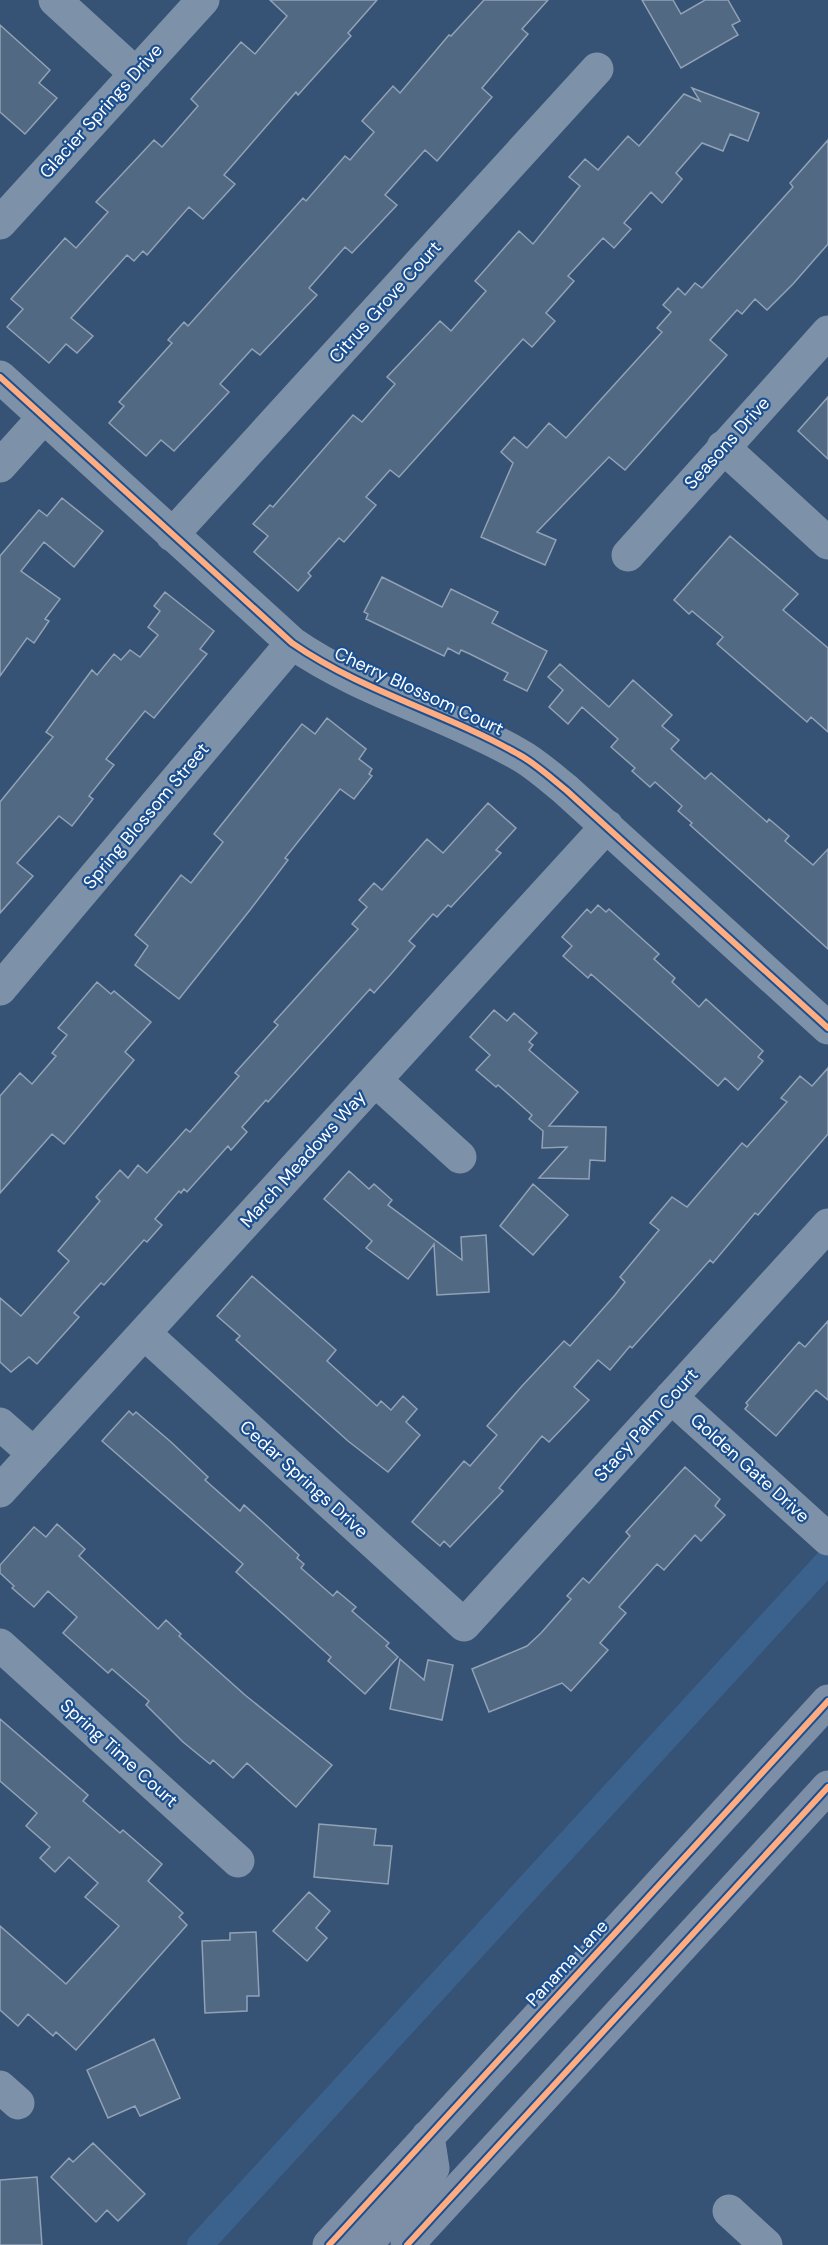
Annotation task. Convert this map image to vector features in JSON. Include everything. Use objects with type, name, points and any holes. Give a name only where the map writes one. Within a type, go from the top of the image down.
[{"type":"main road","name":"Panama Lane","points":[[329,2245],[828,1701]]},
{"type":"main road","points":[[407,2245],[828,1787]]},
{"type":"main road","points":[[366,2245],[433,2168],[428,2136]]},
{"type":"street","points":[[55,0],[136,74]]},
{"type":"street","name":"Glacier Springs Drive","points":[[0,223],[203,0]]},
{"type":"street","name":"Citrus Grove Court","points":[[172,535],[597,69]]},
{"type":"street","name":"Seasons Drive","points":[[628,555],[828,332]]},
{"type":"street","name":"Cherry Blossom Court","points":[[0,377],[292,643],[326,666],[370,688],[471,729],[521,755],[607,826],[828,1028]]},
{"type":"street","points":[[0,466],[44,417]]},
{"type":"street","points":[[723,447],[828,543]]},
{"type":"street","name":"Spring Blossom Street","points":[[0,989],[292,643]]},
{"type":"street","name":"March Meadows Way","points":[[0,1491],[607,826]]},
{"type":"street","points":[[375,1080],[460,1157]]},
{"type":"street","name":"Stacy Palm Court","points":[[464,1624],[828,1225]]},
{"type":"street","name":"Cedar Springs Drive","points":[[144,1333],[464,1624]]},
{"type":"street","name":"Golden Gate Drive","points":[[671,1397],[818,1530]]},
{"type":"street","points":[[0,1424],[34,1454]]},
{"type":"street","name":"Spring Time Court","points":[[0,1645],[238,1861]]},
{"type":"street","points":[[729,2211],[766,2245]]},
{"type":"building","points":[[270,0],[377,0],[348,33],[351,36],[298,95],[296,92],[224,175],[235,184],[203,219],[189,207],[147,255],[143,251],[134,261],[127,255],[71,318],[93,336],[77,353],[66,344],[49,363],[7,327],[23,309],[11,299],[65,238],[76,248],[108,212],[96,202],[154,140],[162,147],[198,106],[191,99],[241,42],[255,54],[287,16]]},
{"type":"building","points":[[484,0],[548,0],[522,29],[528,34],[482,88],[492,97],[437,161],[425,150],[385,195],[397,205],[352,253],[345,247],[309,288],[317,295],[260,355],[252,349],[220,384],[229,392],[174,451],[161,440],[146,456],[109,423],[124,406],[119,402],[172,343],[168,340],[184,322],[188,326],[303,198],[306,201],[345,156],[350,160],[374,132],[362,121],[393,86],[400,93],[449,35],[451,36]]},
{"type":"building","points":[[642,0],[673,0],[681,14],[705,0],[728,0],[740,21],[732,25],[738,35],[681,68]]},
{"type":"building","points":[[0,25],[50,70],[39,83],[57,98],[25,134],[0,112]]},
{"type":"building","points":[[692,88],[759,113],[748,141],[730,134],[723,151],[702,143],[676,173],[682,179],[662,203],[651,192],[624,223],[631,229],[614,248],[603,238],[568,276],[574,281],[546,313],[555,321],[532,347],[523,339],[399,477],[390,470],[366,497],[376,505],[344,542],[339,538],[308,573],[311,576],[298,591],[254,552],[268,536],[253,524],[270,505],[273,507],[353,415],[362,422],[395,384],[387,377],[440,321],[451,331],[486,291],[475,281],[519,231],[533,244],[580,186],[569,177],[585,159],[598,170],[628,136],[639,146],[684,94],[700,101]]},
{"type":"building","points":[[828,140],[828,244],[767,310],[755,299],[742,314],[737,310],[710,340],[727,355],[625,470],[609,457],[537,532],[556,540],[545,565],[481,537],[513,463],[501,452],[514,437],[527,448],[549,423],[566,438],[662,332],[657,328],[671,312],[663,305],[678,288],[685,295],[695,283],[702,288],[793,187],[790,183]]},
{"type":"building","points":[[828,397],[828,459],[798,431]]},
{"type":"building","points":[[62,498],[103,531],[74,567],[44,542],[21,571],[60,599],[45,619],[49,621],[34,643],[27,638],[0,676],[0,556],[39,510],[47,516]]},
{"type":"building","points":[[730,536],[798,594],[783,610],[828,648],[828,732],[811,717],[807,722],[717,644],[723,637],[692,611],[689,614],[674,600]]},
{"type":"building","points":[[382,577],[442,607],[451,589],[498,612],[492,623],[547,651],[527,691],[504,680],[508,673],[470,654],[461,650],[459,654],[448,648],[444,656],[366,619],[368,614],[364,612]]},
{"type":"building","points":[[165,592],[214,631],[200,649],[207,654],[154,718],[145,711],[106,759],[114,765],[89,796],[93,799],[72,826],[59,816],[17,863],[33,876],[0,913],[0,802],[53,737],[46,732],[92,670],[97,675],[114,654],[121,660],[130,650],[140,657],[158,635],[148,627],[160,611],[154,606]]},
{"type":"building","points":[[560,664],[609,707],[633,680],[672,715],[662,726],[679,740],[671,749],[705,779],[711,773],[767,822],[769,819],[789,836],[785,841],[813,865],[828,849],[828,949],[690,825],[692,823],[678,811],[682,806],[655,782],[650,787],[632,771],[635,768],[611,747],[618,739],[582,707],[568,724],[549,707],[563,690],[548,677]]},
{"type":"building","points":[[327,718],[366,749],[359,759],[372,769],[369,774],[372,776],[354,799],[340,789],[285,858],[288,860],[250,910],[179,999],[135,965],[148,946],[135,935],[181,875],[191,883],[223,842],[214,834],[302,724],[315,734]]},
{"type":"building","points":[[488,803],[516,828],[496,850],[501,853],[451,907],[448,905],[437,917],[433,914],[409,941],[415,946],[374,993],[370,989],[268,1102],[266,1100],[242,1127],[247,1132],[231,1150],[228,1146],[187,1192],[184,1189],[181,1193],[179,1191],[155,1219],[162,1225],[147,1242],[144,1240],[104,1285],[101,1283],[74,1313],[79,1317],[37,1364],[29,1357],[11,1372],[0,1362],[0,1298],[21,1316],[69,1261],[58,1251],[100,1201],[96,1197],[120,1170],[128,1178],[138,1165],[147,1173],[186,1129],[190,1132],[239,1076],[235,1073],[278,1025],[274,1022],[358,929],[352,924],[367,907],[359,900],[374,883],[382,890],[427,839],[443,853]]},
{"type":"building","points":[[598,905],[606,912],[609,909],[659,954],[654,959],[675,978],[672,982],[699,1007],[706,999],[763,1051],[758,1057],[763,1061],[738,1090],[725,1078],[718,1086],[591,974],[588,978],[563,956],[572,946],[562,937],[587,909],[591,913]]},
{"type":"building","points":[[97,982],[111,994],[114,991],[151,1022],[125,1052],[134,1060],[64,1144],[52,1134],[0,1193],[0,1096],[20,1073],[32,1084],[56,1056],[52,1053],[67,1035],[58,1028]]},
{"type":"building","points":[[494,1010],[507,1021],[514,1013],[537,1033],[529,1042],[533,1045],[529,1050],[578,1092],[549,1126],[606,1127],[605,1161],[590,1160],[589,1179],[539,1178],[567,1147],[542,1148],[543,1131],[529,1119],[532,1115],[498,1085],[496,1087],[476,1070],[490,1055],[470,1037]]},
{"type":"building","points":[[828,1068],[828,1134],[758,1215],[755,1213],[713,1263],[710,1260],[610,1370],[598,1360],[574,1387],[589,1400],[549,1442],[542,1436],[499,1488],[503,1491],[450,1547],[444,1541],[440,1546],[412,1522],[464,1461],[470,1466],[497,1435],[487,1426],[522,1386],[564,1341],[570,1346],[615,1295],[625,1282],[620,1277],[659,1230],[650,1223],[672,1197],[687,1207],[742,1143],[747,1147],[787,1102],[781,1098],[800,1076],[812,1086]]},
{"type":"building","points":[[349,1171],[369,1189],[374,1184],[392,1200],[388,1205],[462,1260],[461,1237],[486,1235],[489,1292],[437,1295],[434,1244],[408,1279],[366,1248],[372,1241],[324,1199]]},
{"type":"building","points":[[533,1184],[568,1215],[533,1255],[500,1226]]},
{"type":"building","points":[[252,1276],[336,1350],[327,1361],[377,1406],[381,1401],[391,1410],[403,1396],[417,1409],[406,1422],[420,1435],[388,1472],[348,1441],[236,1340],[240,1336],[217,1316]]},
{"type":"building","points":[[828,1321],[828,1400],[816,1390],[776,1436],[745,1409],[748,1405],[746,1403],[799,1342],[805,1347]]},
{"type":"building","points":[[129,1411],[133,1415],[136,1412],[171,1442],[208,1477],[205,1480],[240,1511],[244,1505],[299,1555],[297,1558],[304,1564],[301,1568],[333,1596],[337,1591],[356,1607],[352,1611],[389,1643],[386,1646],[398,1657],[365,1694],[328,1661],[331,1657],[236,1572],[243,1564],[102,1441]]},
{"type":"building","points":[[685,1467],[720,1499],[715,1506],[725,1515],[701,1541],[695,1535],[664,1570],[657,1564],[619,1607],[626,1613],[600,1643],[608,1650],[571,1691],[562,1683],[489,1712],[472,1669],[527,1646],[541,1633],[571,1599],[567,1596],[583,1578],[589,1583],[630,1536],[626,1532]]},
{"type":"building","points":[[57,1524],[85,1549],[79,1556],[158,1629],[166,1620],[181,1634],[179,1636],[245,1695],[332,1765],[296,1807],[247,1763],[233,1778],[213,1760],[210,1764],[183,1742],[146,1705],[149,1701],[112,1669],[108,1673],[63,1633],[77,1617],[48,1591],[34,1607],[12,1588],[14,1586],[0,1573],[0,1565],[34,1527],[46,1537]]},
{"type":"building","points":[[400,1659],[424,1680],[428,1660],[453,1665],[442,1720],[390,1709]]},
{"type":"building","points":[[0,1719],[88,1795],[83,1801],[120,1833],[123,1830],[162,1864],[148,1881],[183,1913],[179,1917],[187,1925],[76,2050],[56,2032],[53,2036],[28,2014],[18,2026],[0,2010],[0,1926],[66,1984],[119,1926],[85,1897],[98,1883],[69,1857],[55,1872],[40,1858],[50,1847],[26,1826],[37,1813],[0,1781]]},
{"type":"building","points":[[319,1824],[376,1829],[374,1845],[392,1846],[388,1884],[314,1877]]},
{"type":"building","points":[[309,1892],[330,1911],[316,1928],[327,1938],[307,1961],[273,1931]]},
{"type":"building","points":[[256,1932],[259,1996],[247,1996],[247,2011],[205,2013],[202,1941],[230,1940],[230,1933]]},
{"type":"building","points":[[154,2039],[180,2098],[140,2116],[135,2106],[108,2118],[87,2070]]},
{"type":"building","points":[[93,2143],[145,2194],[118,2221],[107,2210],[96,2222],[51,2177],[69,2158],[73,2162]]},
{"type":"building","points":[[37,2177],[42,2245],[0,2245],[0,2180]]},
{"type":"waterway","points":[[200,2245],[828,1561]]},
{"type":"cycle path","points":[[0,377],[292,643],[375,689],[490,739],[531,762],[566,790],[828,1028]]},
{"type":"cycle path","points":[[329,2245],[828,1701]]},
{"type":"cycle path","points":[[407,2245],[828,1787]]}]
